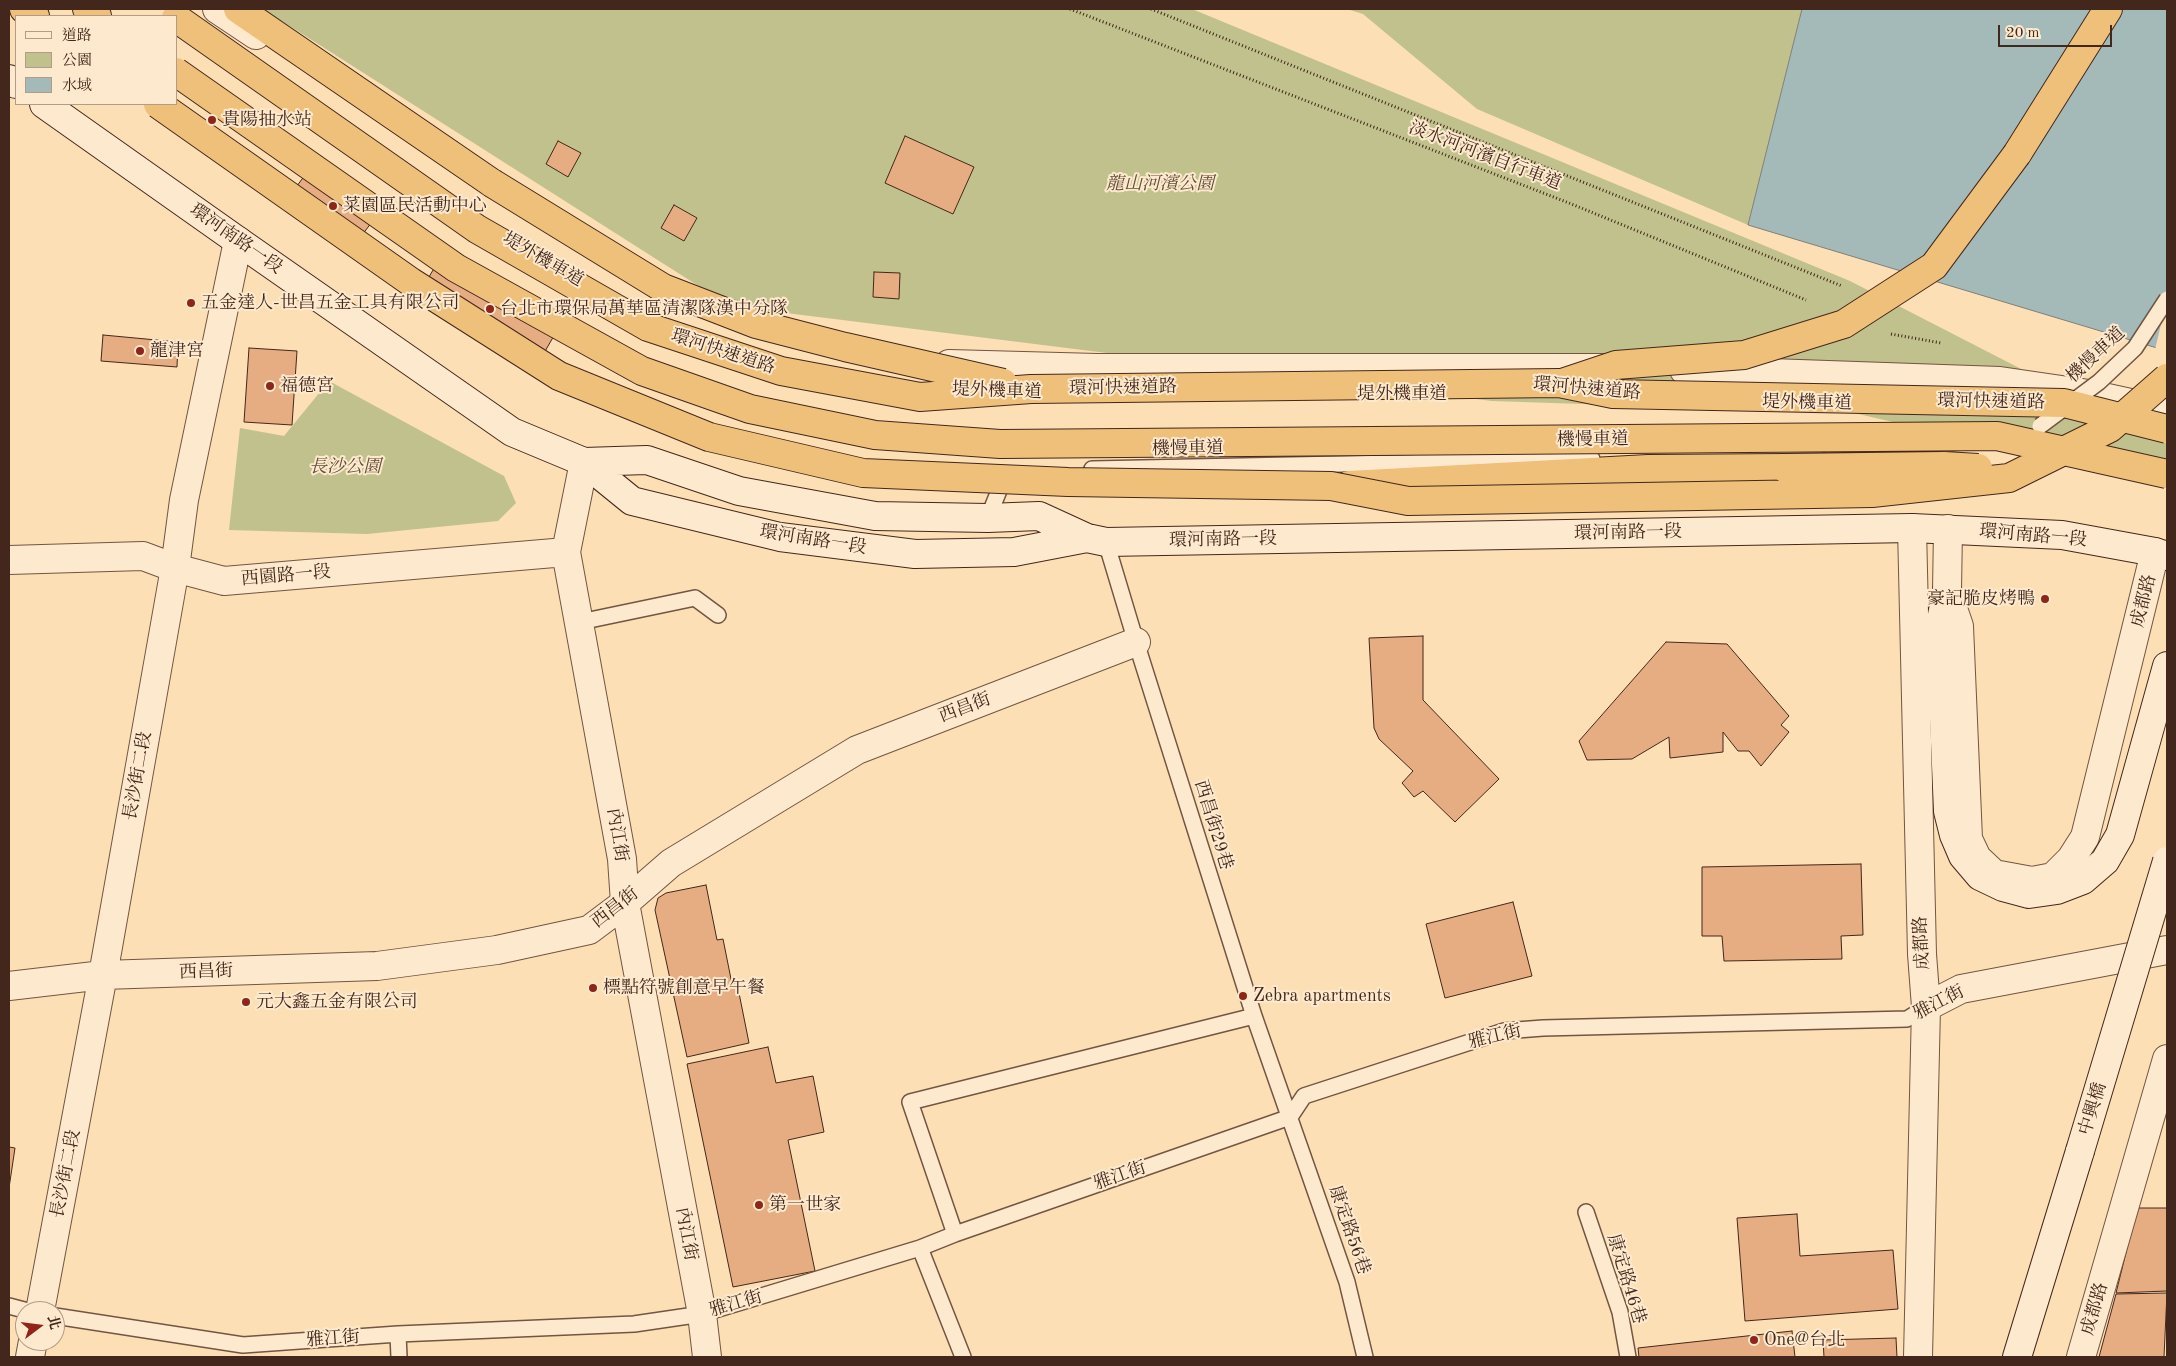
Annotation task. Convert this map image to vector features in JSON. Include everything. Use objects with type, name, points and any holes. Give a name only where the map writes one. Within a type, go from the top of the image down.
[{"type":"highway","points":[[238,9],[492,183],[663,288],[756,324],[844,347],[1031,389]]},
{"type":"highway","points":[[1559,383],[1616,365],[1744,355],[1844,324],[1934,266],[2016,154],[2108,9]]},
{"type":"highway","name":"環河快速道路","points":[[178,19],[477,229],[648,327],[781,371],[920,397],[1031,389],[1559,383],[1613,394],[2064,403],[2167,430]]},
{"type":"highway","name":"環河快速道路","points":[[178,73],[456,268],[642,371],[750,409],[875,435],[1000,444],[1997,436],[2167,474]]},
{"type":"highway","points":[[159,105],[411,282],[559,376],[709,437],[864,473],[1068,482],[1331,486],[1648,469],[1944,466],[2094,473],[2167,489]]},
{"type":"highway","points":[[1331,486],[1408,501],[1872,493],[2009,478],[2110,428],[2167,378]]},
{"type":"street","name":"堤外機車道","points":[[217,9],[494,199],[664,298],[792,344],[914,364],[1097,368],[1623,368],[1825,373],[2000,381],[2089,394],[2167,411]]},
{"type":"street","name":"堤外機車道","points":[[178,18],[480,224],[652,322],[783,368],[904,389],[1094,394],[1626,394],[1782,404],[1902,403],[2088,415],[2167,430]]},
{"type":"street","name":"環河南路一段","points":[[45,105],[512,432],[584,462],[632,501],[780,537],[915,554],[1014,552],[1097,540],[1912,528],[2062,535],[2161,554]]},
{"type":"street","name":"長沙街二段","points":[[42,1301],[103,975],[175,568],[184,500],[238,241]]},
{"type":"street","name":"環河南路一段","points":[[584,462],[647,460],[739,491],[875,516],[988,518],[1039,516],[1097,540]]},
{"type":"street","name":"內江街","points":[[584,462],[566,552],[622,859],[625,903],[702,1314],[707,1357]]},
{"type":"street","name":"成都路","points":[[1912,528],[1922,954],[1926,1007],[1918,1357]]},
{"type":"street","name":"成都路","points":[[1948,530],[1947,591],[1959,626],[1968,839],[1977,858],[1994,874],[2032,881],[2053,877],[2071,860],[2084,837],[2161,554]]},
{"type":"street","name":"西園路一段","points":[[9,560],[143,556],[175,568],[224,581],[566,552]]},
{"type":"street","points":[[1947,591],[1940,625],[1948,811],[1954,835],[1963,856],[1980,876],[2003,887],[2029,894],[2057,890],[2083,880],[2105,861],[2120,835],[2167,666]]},
{"type":"street","name":"西昌街","points":[[9,986],[103,975],[378,966],[497,950],[589,930],[625,903],[671,863],[857,750],[1136,642]]},
{"type":"street","name":"中興橋","points":[[2017,1357],[2167,861]]},
{"type":"street","name":"雅江街","points":[[1926,1007],[1961,989],[2167,950]]},
{"type":"street","name":"成都路","points":[[2081,1357],[2167,1059]]},
{"type":"lane","name":"機慢車道","points":[[988,518],[1002,483],[1022,470],[1876,453],[1986,445],[2040,426],[2099,382],[2135,348],[2167,299]]},
{"type":"lane","name":"西昌街29巷","points":[[1097,540],[1136,642],[1254,1016],[1290,1117]]},
{"type":"lane","points":[[580,622],[695,598],[718,615]]},
{"type":"lane","name":"雅江街","points":[[65,1318],[244,1351],[398,1334],[634,1324],[702,1314],[920,1248],[955,1234],[1290,1117],[1304,1096],[1504,1031],[1543,1028],[1908,1019],[1926,1007]]},
{"type":"lane","points":[[955,1234],[910,1102],[1254,1016]]},
{"type":"lane","name":"康定路56巷","points":[[1290,1117],[1348,1282],[1365,1357]]},
{"type":"lane","name":"康定路46巷","points":[[1586,1212],[1620,1312],[1628,1357]]},
{"type":"lane","points":[[920,1248],[962,1357]]},
{"type":"lane","points":[[398,1334],[399,1357]]},
{"type":"path","name":"淡水河河濱自行車道","points":[[1070,9],[1569,203],[1815,304]]},
{"type":"path","points":[[1151,9],[1840,284],[1847,291]]},
{"type":"green space","name":"龍山河濱公園","points":[[263,9],[1192,9],[1850,281],[2167,444],[2167,485],[1854,413],[1492,401],[730,306]]},
{"type":"green space","points":[[1347,9],[1802,9],[1748,225],[1477,109],[1363,14]]},
{"type":"green space","name":"長沙公園","points":[[329,381],[504,476],[516,503],[498,521],[367,534],[229,530],[240,428],[284,436]]},
{"type":"water","points":[[1802,9],[2167,9],[2167,351],[1748,225]]},
{"type":"pier","points":[[2167,298],[2167,354],[2155,350]]},
{"type":"building","points":[[905,136],[974,167],[953,214],[885,183]]},
{"type":"building","points":[[558,141],[581,153],[568,177],[546,164]]},
{"type":"building","name":"菜園區民活動中心","points":[[317,159],[383,207],[348,254],[282,206]]},
{"type":"building","points":[[674,205],[697,218],[684,241],[661,228]]},
{"type":"building","name":"台北市環保局萬華區清潔隊漢中分隊","points":[[445,250],[563,320],[536,367],[417,297]]},
{"type":"building","points":[[874,272],[900,273],[899,299],[873,297]]},
{"type":"building","name":"龍津宮","points":[[103,335],[178,342],[177,367],[101,361]]},
{"type":"building","name":"福德宮","points":[[249,348],[297,351],[292,425],[244,422]]},
{"type":"building","points":[[1423,636],[1423,700],[1499,779],[1455,822],[1423,791],[1414,797],[1402,783],[1413,771],[1379,739],[1374,728],[1369,638]]},
{"type":"building","points":[[1666,642],[1727,644],[1789,716],[1781,725],[1789,732],[1761,766],[1749,751],[1738,751],[1723,732],[1723,752],[1670,758],[1669,737],[1632,759],[1587,760],[1579,741]]},
{"type":"building","points":[[1861,864],[1863,935],[1841,936],[1842,959],[1724,961],[1722,936],[1702,936],[1702,867]]},
{"type":"building","points":[[706,885],[717,940],[723,939],[732,984],[737,983],[749,1043],[687,1057],[655,910],[658,898],[666,893]]},
{"type":"building","points":[[1513,902],[1532,976],[1445,998],[1426,924]]},
{"type":"building","name":"第一世家","points":[[768,1047],[776,1083],[813,1076],[824,1132],[788,1140],[815,1271],[733,1287],[687,1064]]},
{"type":"building","points":[[9,1147],[15,1148],[9,1188]]},
{"type":"building","points":[[2137,1208],[2167,1208],[2167,1291],[2116,1293]]},
{"type":"building","points":[[1797,1214],[1800,1256],[1893,1250],[1898,1309],[1745,1321],[1737,1218]]},
{"type":"building","points":[[2167,1293],[2164,1357],[2099,1357],[2116,1294]]},
{"type":"building","name":"One@台北","points":[[1792,1331],[1795,1357],[1639,1357],[1638,1348]]},
{"type":"building","points":[[1896,1338],[1897,1357],[1824,1357],[1823,1340]]},
{"type":"place","name":"貴陽抽水站","points":[[212,120]]},
{"type":"place","name":"菜園區民活動中心","points":[[333,206]]},
{"type":"place","name":"五金達人-世昌五金工具有限公司","points":[[191,303]]},
{"type":"place","name":"台北市環保局萬華區清潔隊漢中分隊","points":[[490,309]]},
{"type":"place","name":"龍津宮","points":[[140,351]]},
{"type":"place","name":"福德宮","points":[[270,386]]},
{"type":"place","name":"豪記脆皮烤鴨","points":[[2045,599]]},
{"type":"place","name":"標點符號創意早午餐","points":[[593,988]]},
{"type":"place","name":"Zebra apartments","points":[[1243,996]]},
{"type":"place","name":"元大鑫五金有限公司","points":[[246,1002]]},
{"type":"place","name":"第一世家","points":[[759,1205]]},
{"type":"place","name":"One@台北","points":[[1754,1340]]}]
